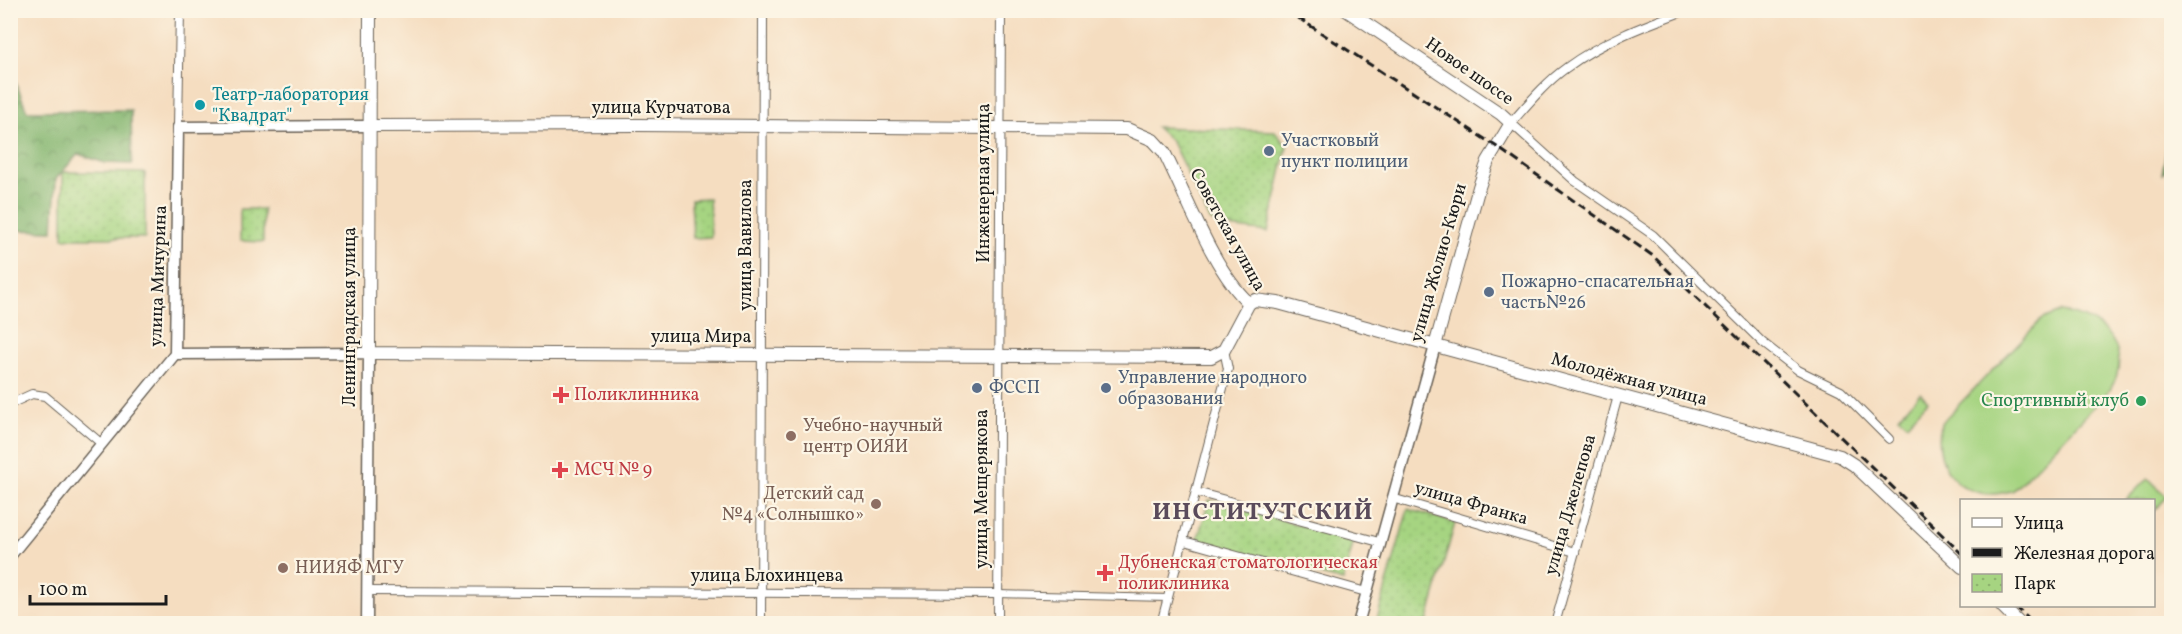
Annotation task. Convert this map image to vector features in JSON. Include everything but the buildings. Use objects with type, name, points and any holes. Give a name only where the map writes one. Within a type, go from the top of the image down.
[{"type":"main road","name":"Ленинградская улица","points":[[369,353],[370,10]]},
{"type":"main road","name":"Новое шоссе","points":[[1346,10],[1511,123]]},
{"type":"main road","name":"улица Жолио-Кюри","points":[[1435,346],[1479,187],[1488,161],[1511,123]]},
{"type":"main road","name":"улица Курчатова","points":[[369,126],[1089,127],[1127,129],[1143,134]]},
{"type":"main road","name":"Советская улица","points":[[1143,134],[1164,152],[1236,292],[1249,303],[1224,350]]},
{"type":"main road","name":"Молодёжная улица","points":[[1249,303],[1255,300],[1278,303],[1840,456],[1854,465],[1960,565]]},
{"type":"main road","name":"улица Мира","points":[[369,353],[1211,357],[1224,350]]},
{"type":"main road","points":[[2003,607],[2020,624]]},
{"type":"street","name":"улица Мичурина","points":[[10,556],[175,354],[180,10]]},
{"type":"street","name":"улица Вавилова","points":[[761,624],[763,10]]},
{"type":"street","name":"Инженерная улица","points":[[1000,355],[1001,10]]},
{"type":"street","name":"улица Жолио-Кюри","points":[[1511,123],[1551,81],[1581,58],[1606,44],[1687,10]]},
{"type":"street","points":[[1511,123],[1575,181],[1653,235],[1763,344],[1798,370],[1841,391],[1889,439]]},
{"type":"street","name":"улица Курчатова","points":[[178,127],[369,126]]},
{"type":"street","name":"улица Жолио-Кюри","points":[[1358,624],[1435,346]]},
{"type":"street","points":[[1161,624],[1228,369],[1224,350]]},
{"type":"street","name":"улица Мира","points":[[175,354],[369,353]]},
{"type":"street","name":"Ленинградская улица","points":[[367,624],[369,353]]},
{"type":"street","name":"улица Мещерякова","points":[[998,624],[1000,355]]},
{"type":"street","points":[[10,404],[32,394],[45,396],[102,444]]},
{"type":"street","name":"улица Джелепова","points":[[1555,624],[1618,396]]},
{"type":"street","points":[[1196,492],[1379,542]]},
{"type":"street","name":"улица Франка","points":[[1392,498],[1575,552]]},
{"type":"street","points":[[1184,540],[1366,592]]},
{"type":"street","name":"улица Блохинцева","points":[[367,591],[475,594],[761,592],[998,594],[1168,598]]},
{"type":"green space","points":[[10,68],[27,111],[131,110],[132,164],[105,163],[78,154],[56,179],[53,231],[11,230]]},
{"type":"green space","points":[[2171,124],[2171,167],[2162,174]]},
{"type":"green space","points":[[1156,127],[1275,131],[1287,146],[1268,232],[1221,226],[1210,220],[1172,142]]},
{"type":"green space","points":[[63,172],[145,173],[145,238],[63,238]]},
{"type":"green space","points":[[709,198],[711,237],[693,238],[691,199]]},
{"type":"green space","points":[[240,209],[263,209],[263,242],[240,241]]},
{"type":"green space","points":[[2061,312],[2089,320],[2110,337],[2119,361],[2117,375],[2110,390],[2014,490],[1997,494],[1981,493],[1967,488],[1956,481],[1947,470],[1941,456],[1939,440],[1941,423],[2042,319]]},
{"type":"green space","points":[[1920,393],[1928,401],[1907,424],[1899,417]]},
{"type":"green space","points":[[2148,478],[2167,497],[2155,510],[2155,499],[2127,499]]},
{"type":"green space","points":[[1209,500],[1354,540],[1343,581],[1197,541]]},
{"type":"green space","points":[[1408,509],[1455,523],[1427,623],[1376,623]]},
{"type":"railway","points":[[1286,10],[1497,147],[1653,256],[1960,552]]},
{"type":"railway","points":[[2016,607],[2034,624]]},
{"type":"place","name":"Театр-лаборатория \"Квадрат\"","points":[[200,105]]},
{"type":"place","name":"Участковый пункт полиции","points":[[1269,151]]},
{"type":"place","name":"Пожарно-спасательная часть№26","points":[[1489,292]]},
{"type":"place","name":"ФССП","points":[[977,388]]},
{"type":"place","name":"Управление народного образования","points":[[1106,388]]},
{"type":"place","name":"Поликлинника","points":[[561,395]]},
{"type":"place","name":"Спортивный клуб","points":[[2141,401]]},
{"type":"place","name":"Учебно-научный центр ОИЯИ","points":[[791,436]]},
{"type":"place","name":"МСЧ № 9","points":[[560,470]]},
{"type":"place","name":"Детский сад №4 «Солнышко»","points":[[876,504]]},
{"type":"place","name":"НИИЯФ МГУ","points":[[283,568]]},
{"type":"place","name":"Дубненская стоматологическая поликлиника","points":[[1105,573]]},
{"type":"district","name":"ИНСТИТУТСКИЙ","points":[[1263,513]]}]
